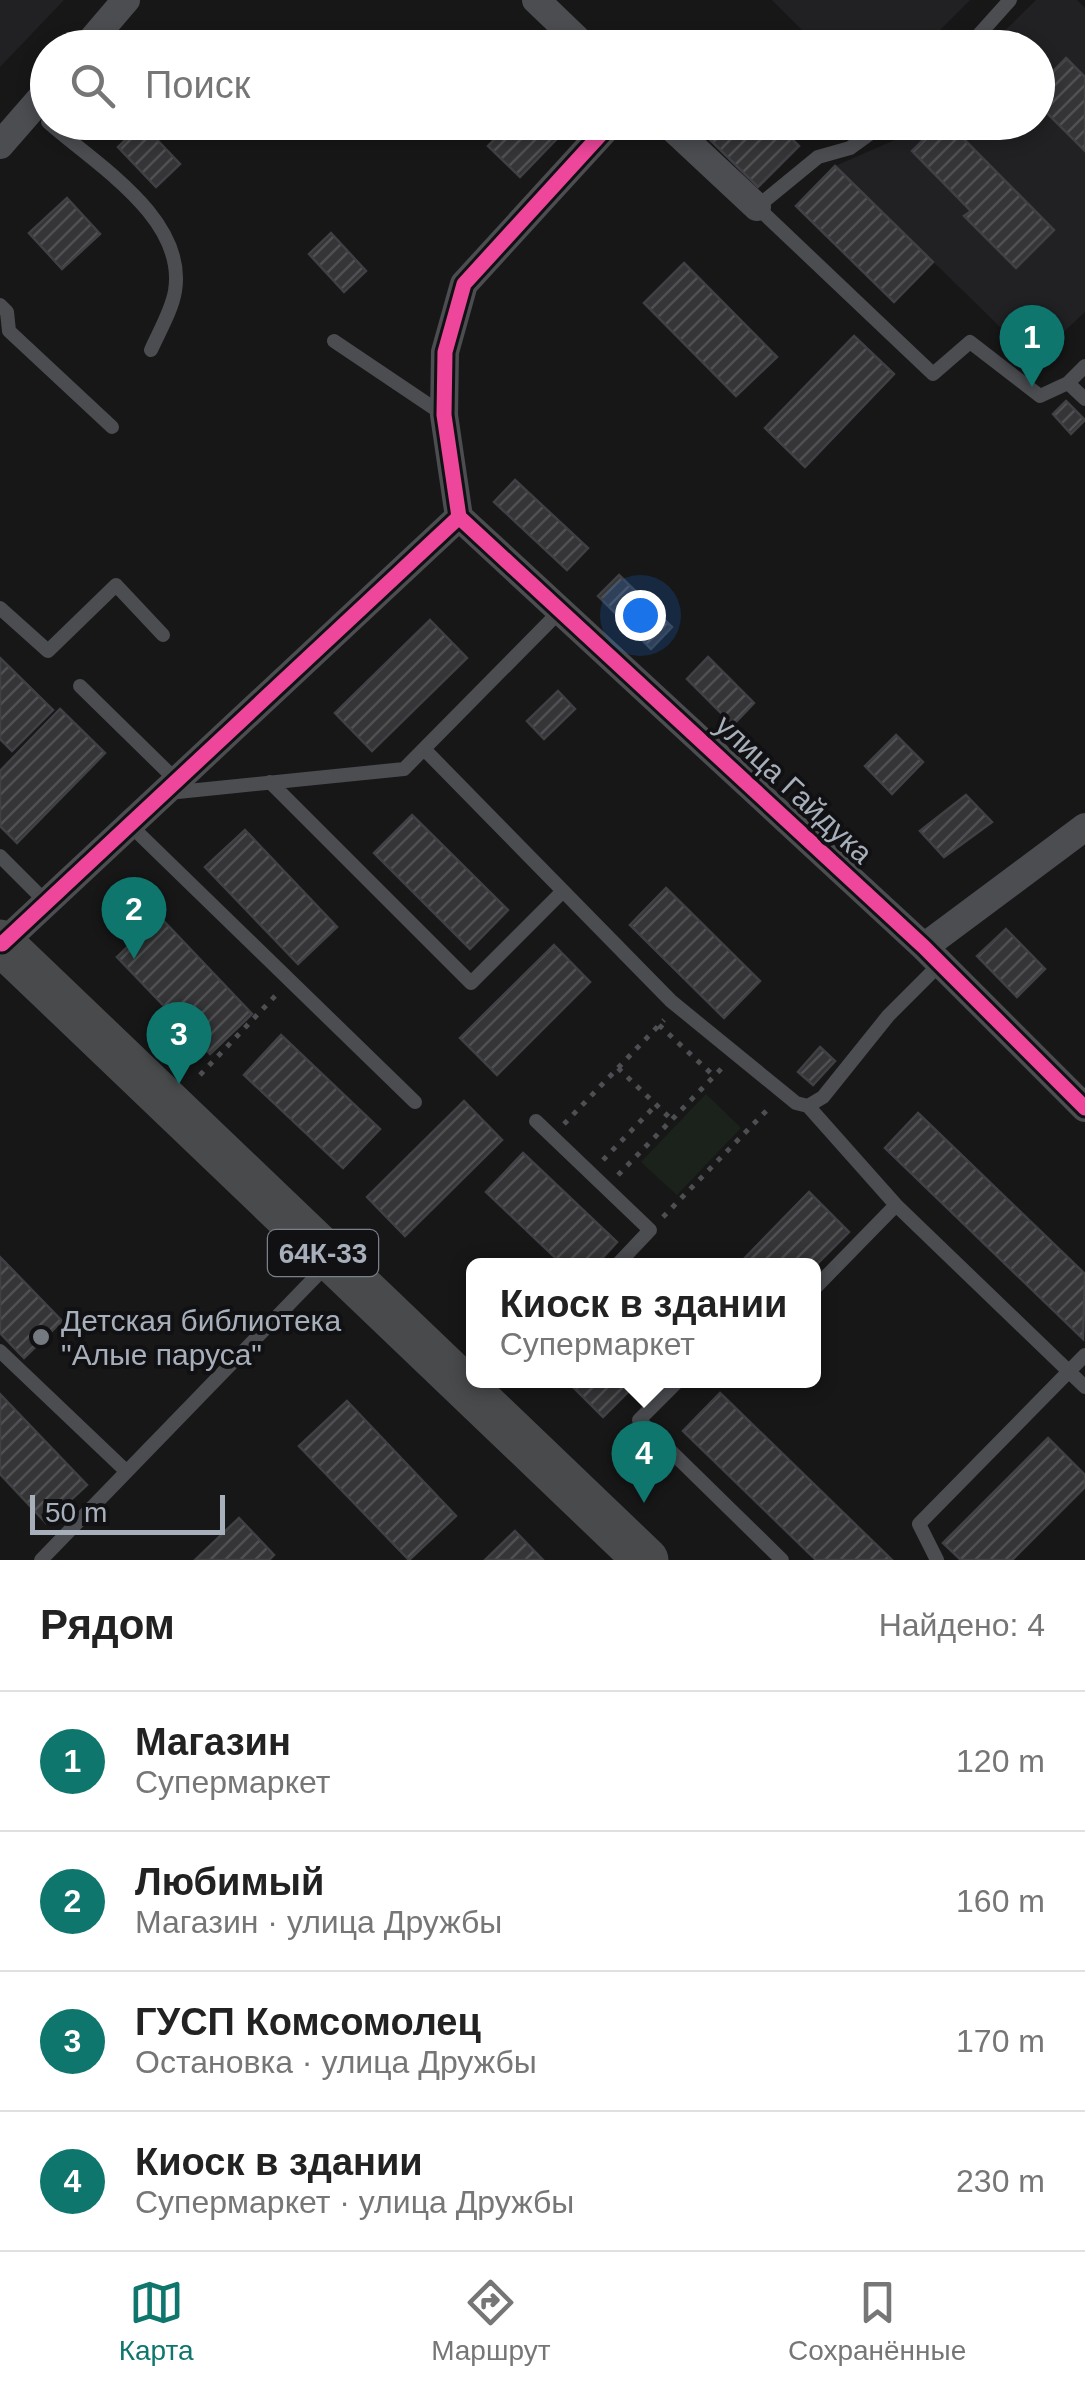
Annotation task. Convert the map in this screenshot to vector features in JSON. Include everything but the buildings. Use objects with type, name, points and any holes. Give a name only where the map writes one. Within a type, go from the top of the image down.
[{"type":"main road","name":"64К-33","points":[[1,943],[331,1261],[463,1373]]},
{"type":"main road","name":"64К-33","points":[[478,1388],[646,1560]]},
{"type":"street","points":[[100,30],[126,0]]},
{"type":"street","points":[[536,0],[567,30]]},
{"type":"street","points":[[0,145],[30,122]]},
{"type":"street","points":[[1,943],[459,517],[444,415],[445,352],[464,284],[596,140]]},
{"type":"street","points":[[685,140],[757,207]]},
{"type":"street","name":"улица Гайдука","points":[[459,517],[932,956],[1085,1108]]},
{"type":"street","points":[[932,956],[1085,827]]},
{"type":"lane","points":[[983,30],[1010,0]]},
{"type":"lane","points":[[75,140],[142,204],[172,246],[175,291],[152,350]]},
{"type":"lane","points":[[861,140],[850,148],[818,157],[757,207],[933,374],[970,342],[1040,396],[1068,383],[1085,366]]},
{"type":"lane","points":[[0,305],[7,312],[9,332],[112,427]]},
{"type":"lane","points":[[334,341],[444,415]]},
{"type":"lane","points":[[1068,383],[1085,400]]},
{"type":"lane","points":[[0,608],[48,651],[116,585],[163,635]]},
{"type":"lane","points":[[80,686],[172,788],[404,768],[560,610]]},
{"type":"lane","points":[[424,749],[677,1006],[783,1093],[808,1106],[896,1206],[1085,1387]]},
{"type":"lane","points":[[270,782],[472,984],[563,891]]},
{"type":"lane","points":[[131,826],[415,1102]]},
{"type":"lane","points":[[0,856],[47,903]]},
{"type":"lane","points":[[808,1106],[823,1097],[932,956]]},
{"type":"lane","points":[[536,1122],[650,1230],[624,1258]]},
{"type":"lane","points":[[821,1282],[896,1206]]},
{"type":"lane","points":[[40,1560],[331,1261]]},
{"type":"lane","points":[[0,1351],[126,1471]]},
{"type":"lane","points":[[937,1560],[919,1524],[1085,1356]]},
{"type":"lane","points":[[671,1388],[639,1420],[782,1560]]},
{"type":"path","points":[[200,1075],[290,981]]},
{"type":"path","points":[[552,1137],[677,1006]]},
{"type":"path","points":[[659,1024],[714,1076]]},
{"type":"path","points":[[606,1188],[736,1054]]},
{"type":"path","points":[[618,1068],[672,1120]]},
{"type":"path","points":[[650,1230],[783,1093]]},
{"type":"path","points":[[590,1173],[656,1105]]},
{"type":"shaded area","points":[[0,0],[64,0],[35,30],[30,30],[30,36],[0,67]]},
{"type":"shaded area","points":[[772,0],[970,0],[940,30],[802,30]]},
{"type":"shaded area","points":[[1036,0],[1077,0],[1085,8],[1085,312],[1034,360],[835,166],[895,140],[1055,140],[1055,30],[1005,30]]},
{"type":"shaded area","points":[[706,1094],[741,1128],[677,1195],[641,1162]]},
{"type":"cycle path","points":[[459,517],[444,415],[445,352],[464,284],[596,140]]},
{"type":"cycle path","points":[[459,517],[924,947],[1085,1108]]},
{"type":"cycle path","points":[[2,944],[459,517]]},
{"type":"place","name":"Магазин","points":[[1032,387]]},
{"type":"place","name":"Любимый","points":[[134,959]]},
{"type":"place","name":"ГУСП Комсомолец","points":[[179,1084]]},
{"type":"place","name":"Детская библиотека \"Алые паруса\"","points":[[41,1337]]},
{"type":"place","name":"Киоск в здании","points":[[644,1503]]}]
